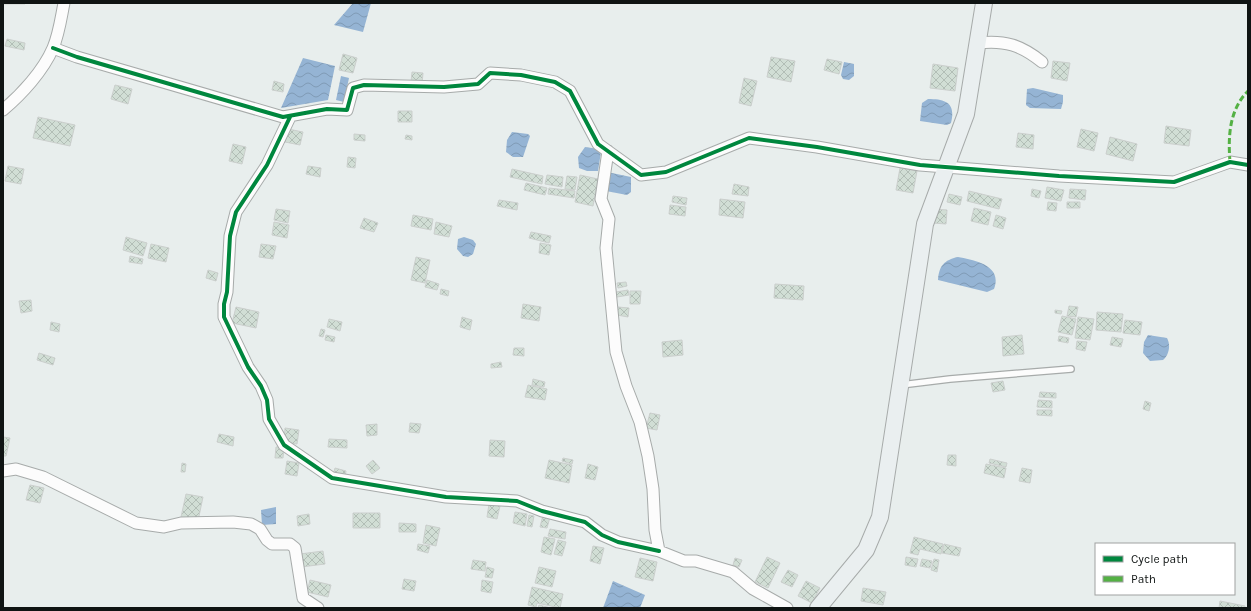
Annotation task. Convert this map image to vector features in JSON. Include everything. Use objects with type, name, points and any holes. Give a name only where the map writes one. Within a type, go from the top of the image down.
[{"type":"street","points":[[3,110],[22,91],[40,69],[53,48],[64,3]]},
{"type":"street","points":[[818,608],[866,550],[880,517],[925,224],[966,114],[984,3]]},
{"type":"street","points":[[978,44],[992,42],[1018,46],[1026,49],[1042,62]]},
{"type":"street","points":[[53,48],[283,117],[290,117],[307,112],[327,109],[347,110],[353,88],[364,85],[444,87],[478,84],[490,73],[521,75],[555,82],[570,91],[598,144],[641,175],[666,172],[749,138],[817,147],[920,165],[1059,176],[1174,182],[1230,162],[1248,164]]},
{"type":"street","points":[[290,117],[267,165],[236,212],[230,236],[227,292],[224,304],[224,316],[248,368],[261,386],[267,400],[269,419],[284,445],[332,478],[446,497],[517,501],[542,510],[585,522],[602,535],[618,542],[659,551],[684,561],[696,561],[733,572],[753,589],[787,608]]},
{"type":"street","points":[[608,151],[601,199],[609,219],[606,248],[616,352],[626,386],[640,422],[648,456],[653,489],[655,530],[659,551]]},
{"type":"street","points":[[3,471],[16,469],[43,477],[136,522],[151,526],[164,526],[182,523],[233,522],[251,524],[260,529],[272,544],[290,544],[295,548],[303,598],[318,608]]},
{"type":"lane","points":[[899,386],[950,379],[1071,369]]},
{"type":"water","points":[[353,3],[371,3],[363,32],[334,25]]},
{"type":"water","points":[[303,58],[335,66],[328,100],[281,108]]},
{"type":"water","points":[[844,62],[854,64],[854,76],[849,80],[843,79],[841,75]]},
{"type":"water","points":[[341,76],[349,78],[344,102],[336,100]]},
{"type":"water","points":[[1033,88],[1063,95],[1061,109],[1030,108],[1026,105],[1027,89]]},
{"type":"water","points":[[928,99],[945,101],[951,107],[951,123],[947,125],[920,121],[922,103]]},
{"type":"water","points":[[512,132],[528,134],[530,136],[523,157],[513,157],[506,152],[507,140]]},
{"type":"water","points":[[585,147],[599,149],[601,152],[598,171],[587,171],[579,168],[578,157]]},
{"type":"water","points":[[607,172],[631,177],[631,192],[627,195],[606,191]]},
{"type":"water","points":[[464,237],[473,240],[476,244],[473,254],[468,257],[463,256],[457,249],[458,239]]},
{"type":"water","points":[[958,257],[979,262],[991,269],[996,281],[994,289],[987,292],[938,280],[943,264]]},
{"type":"water","points":[[1148,335],[1167,338],[1169,350],[1163,360],[1150,361],[1143,353],[1144,342]]},
{"type":"water","points":[[276,507],[276,524],[262,525],[261,510]]},
{"type":"water","points":[[613,581],[645,595],[640,608],[603,608]]},
{"type":"building","points":[[25,3],[25,4],[3,4]]},
{"type":"building","points":[[7,39],[25,43],[24,50],[5,46]]},
{"type":"building","points":[[343,54],[357,58],[353,73],[339,70]]},
{"type":"building","points":[[771,57],[795,61],[791,82],[767,77]]},
{"type":"building","points":[[827,59],[842,62],[839,74],[824,70]]},
{"type":"building","points":[[1053,61],[1070,63],[1067,81],[1051,78]]},
{"type":"building","points":[[933,64],[958,68],[955,91],[930,88]]},
{"type":"building","points":[[412,72],[423,73],[422,84],[411,82]]},
{"type":"building","points":[[744,78],[757,81],[751,106],[739,103]]},
{"type":"building","points":[[274,81],[284,84],[283,92],[272,90]]},
{"type":"building","points":[[115,85],[132,89],[128,104],[111,99]]},
{"type":"building","points":[[398,111],[412,111],[412,122],[398,122]]},
{"type":"building","points":[[38,117],[75,125],[70,146],[33,138]]},
{"type":"building","points":[[1166,126],[1191,130],[1189,146],[1164,143]]},
{"type":"building","points":[[288,129],[303,132],[300,145],[285,142]]},
{"type":"building","points":[[1081,129],[1098,133],[1094,151],[1077,147]]},
{"type":"building","points":[[1018,133],[1034,135],[1033,149],[1016,147]]},
{"type":"building","points":[[354,134],[365,135],[365,141],[354,140]]},
{"type":"building","points":[[406,135],[412,136],[412,140],[405,139]]},
{"type":"building","points":[[1110,137],[1137,144],[1133,161],[1106,154]]},
{"type":"building","points":[[233,144],[246,147],[242,164],[229,161]]},
{"type":"building","points":[[348,157],[356,158],[355,168],[347,167]]},
{"type":"building","points":[[8,166],[24,169],[21,184],[5,181]]},
{"type":"building","points":[[308,166],[321,168],[320,177],[306,174]]},
{"type":"building","points":[[900,168],[917,171],[913,193],[896,190]]},
{"type":"building","points":[[512,169],[543,176],[542,184],[510,177]]},
{"type":"building","points":[[547,175],[563,177],[562,187],[545,184]]},
{"type":"building","points":[[580,175],[598,179],[593,206],[575,202]]},
{"type":"building","points":[[567,176],[577,177],[575,190],[565,189]]},
{"type":"building","points":[[526,183],[547,188],[545,195],[524,190]]},
{"type":"building","points":[[734,184],[749,187],[748,196],[732,194]]},
{"type":"building","points":[[1047,187],[1064,190],[1061,201],[1045,198]]},
{"type":"building","points":[[549,188],[575,191],[574,198],[548,194]]},
{"type":"building","points":[[1032,189],[1041,191],[1039,198],[1031,196]]},
{"type":"building","points":[[1070,189],[1086,190],[1085,200],[1069,198]]},
{"type":"building","points":[[969,191],[1002,199],[999,209],[967,201]]},
{"type":"building","points":[[949,194],[962,197],[960,205],[947,202]]},
{"type":"building","points":[[673,196],[687,198],[686,205],[672,202]]},
{"type":"building","points":[[720,199],[745,202],[743,218],[719,215]]},
{"type":"building","points":[[499,200],[518,203],[517,210],[497,206]]},
{"type":"building","points":[[1048,202],[1057,203],[1056,211],[1047,210]]},
{"type":"building","points":[[1067,202],[1080,202],[1080,208],[1067,208]]},
{"type":"building","points":[[670,205],[686,207],[685,216],[669,214]]},
{"type":"building","points":[[974,208],[991,212],[988,225],[971,221]]},
{"type":"building","points":[[276,209],[290,211],[288,223],[274,220]]},
{"type":"building","points":[[934,209],[947,210],[946,224],[933,223]]},
{"type":"building","points":[[413,215],[433,219],[431,230],[411,226]]},
{"type":"building","points":[[996,215],[1006,218],[1003,229],[993,226]]},
{"type":"building","points":[[364,218],[378,223],[374,232],[360,228]]},
{"type":"building","points":[[274,222],[289,225],[287,238],[272,235]]},
{"type":"building","points":[[436,222],[452,226],[449,237],[434,234]]},
{"type":"building","points":[[531,232],[551,236],[549,243],[529,238]]},
{"type":"building","points":[[126,237],[147,243],[143,256],[123,250]]},
{"type":"building","points":[[540,243],[551,245],[549,255],[539,253]]},
{"type":"building","points":[[151,244],[169,248],[166,262],[148,258]]},
{"type":"building","points":[[261,244],[276,246],[273,259],[259,257]]},
{"type":"building","points":[[130,256],[143,259],[142,264],[129,262]]},
{"type":"building","points":[[416,257],[430,260],[425,283],[411,280]]},
{"type":"building","points":[[208,270],[218,273],[216,281],[206,278]]},
{"type":"building","points":[[427,280],[439,284],[437,290],[425,287]]},
{"type":"building","points":[[626,282],[627,286],[618,288],[617,283]]},
{"type":"building","points":[[775,284],[804,286],[803,300],[774,298]]},
{"type":"building","points":[[441,289],[449,291],[448,296],[440,294]]},
{"type":"building","points":[[628,290],[629,295],[617,297],[616,292]]},
{"type":"building","points":[[630,291],[641,291],[640,304],[630,304]]},
{"type":"building","points":[[31,300],[32,311],[21,313],[19,301]]},
{"type":"building","points":[[523,304],[541,307],[539,321],[521,318]]},
{"type":"building","points":[[1069,306],[1078,307],[1076,317],[1067,316]]},
{"type":"building","points":[[236,307],[259,312],[256,328],[232,323]]},
{"type":"building","points":[[618,307],[629,308],[628,317],[617,315]]},
{"type":"building","points":[[1055,310],[1062,311],[1061,314],[1055,313]]},
{"type":"building","points":[[1097,312],[1123,314],[1121,332],[1096,330]]},
{"type":"building","points":[[1062,316],[1076,319],[1072,335],[1058,332]]},
{"type":"building","points":[[462,317],[472,320],[470,330],[460,327]]},
{"type":"building","points":[[1078,317],[1094,319],[1090,340],[1075,338]]},
{"type":"building","points":[[329,319],[342,322],[340,331],[327,327]]},
{"type":"building","points":[[1125,320],[1142,322],[1140,335],[1123,333]]},
{"type":"building","points":[[51,322],[60,324],[59,332],[50,330]]},
{"type":"building","points":[[321,329],[325,330],[323,337],[319,336]]},
{"type":"building","points":[[326,335],[335,337],[334,342],[325,340]]},
{"type":"building","points":[[1022,335],[1024,354],[1003,356],[1002,337]]},
{"type":"building","points":[[1059,336],[1069,338],[1068,343],[1058,341]]},
{"type":"building","points":[[1112,337],[1123,339],[1121,347],[1110,345]]},
{"type":"building","points":[[682,340],[683,355],[663,357],[662,342]]},
{"type":"building","points":[[1077,341],[1087,342],[1085,351],[1076,349]]},
{"type":"building","points":[[514,348],[524,348],[524,356],[513,355]]},
{"type":"building","points":[[39,353],[55,358],[53,365],[37,360]]},
{"type":"building","points":[[501,362],[502,367],[491,368],[491,364]]},
{"type":"building","points":[[533,379],[545,382],[544,387],[532,385]]},
{"type":"building","points":[[1003,381],[1005,390],[993,392],[991,383]]},
{"type":"building","points":[[528,385],[547,389],[545,400],[525,397]]},
{"type":"building","points":[[1040,392],[1056,393],[1056,398],[1039,397]]},
{"type":"building","points":[[1038,400],[1052,401],[1052,408],[1037,407]]},
{"type":"building","points":[[1145,401],[1151,403],[1149,411],[1143,409]]},
{"type":"building","points":[[1037,410],[1052,410],[1052,416],[1037,415]]},
{"type":"building","points":[[650,413],[660,415],[657,430],[646,428]]},
{"type":"building","points":[[410,423],[421,424],[419,433],[409,432]]},
{"type":"building","points":[[377,424],[377,435],[367,436],[366,425]]},
{"type":"building","points":[[285,428],[299,430],[297,444],[284,442]]},
{"type":"building","points":[[219,434],[234,437],[233,446],[217,442]]},
{"type":"building","points":[[3,437],[10,438],[6,456],[3,456]]},
{"type":"building","points":[[329,439],[347,440],[347,448],[328,447]]},
{"type":"building","points":[[490,440],[505,441],[504,457],[489,456]]},
{"type":"building","points":[[276,447],[284,447],[283,458],[275,458]]},
{"type":"building","points":[[948,455],[956,455],[956,466],[947,465]]},
{"type":"building","points":[[563,458],[573,460],[572,464],[562,461]]},
{"type":"building","points":[[990,459],[1007,463],[1006,467],[989,463]]},
{"type":"building","points":[[373,460],[380,468],[372,474],[366,466]]},
{"type":"building","points":[[549,460],[572,465],[569,483],[545,478]]},
{"type":"building","points":[[287,461],[299,463],[297,476],[285,474]]},
{"type":"building","points":[[182,463],[186,464],[185,472],[181,472]]},
{"type":"building","points":[[588,464],[598,467],[595,480],[585,478]]},
{"type":"building","points":[[986,464],[1006,468],[1004,478],[984,473]]},
{"type":"building","points":[[335,468],[346,471],[345,478],[333,475]]},
{"type":"building","points":[[1022,468],[1032,470],[1030,483],[1019,481]]},
{"type":"building","points":[[30,485],[44,488],[40,503],[26,500]]},
{"type":"building","points":[[186,494],[203,497],[198,521],[181,517]]},
{"type":"building","points":[[489,504],[500,506],[497,519],[487,517]]},
{"type":"building","points":[[515,512],[527,514],[525,526],[513,523]]},
{"type":"building","points":[[353,513],[380,513],[380,528],[353,528]]},
{"type":"building","points":[[309,514],[310,524],[298,526],[297,516]]},
{"type":"building","points":[[529,515],[534,516],[532,527],[527,526]]},
{"type":"building","points":[[543,515],[550,517],[547,528],[540,527]]},
{"type":"building","points":[[399,523],[416,524],[416,532],[399,532]]},
{"type":"building","points":[[426,525],[440,528],[436,546],[423,543]]},
{"type":"building","points":[[550,529],[566,532],[565,539],[548,536]]},
{"type":"building","points":[[544,537],[555,539],[551,555],[541,552]]},
{"type":"building","points":[[914,537],[943,544],[941,554],[920,549],[918,555],[910,553]]},
{"type":"building","points":[[558,540],[566,542],[562,556],[554,554]]},
{"type":"building","points":[[418,544],[430,546],[428,553],[417,550]]},
{"type":"building","points":[[944,544],[961,548],[959,556],[942,553]]},
{"type":"building","points":[[593,546],[604,548],[600,564],[590,561]]},
{"type":"building","points":[[323,551],[325,564],[301,567],[300,554]]},
{"type":"building","points":[[767,557],[780,563],[768,588],[755,582]]},
{"type":"building","points":[[906,557],[918,559],[916,567],[905,565]]},
{"type":"building","points":[[640,558],[657,562],[653,581],[635,577]]},
{"type":"building","points":[[735,558],[742,560],[739,567],[733,565]]},
{"type":"building","points":[[922,559],[932,561],[930,568],[920,566]]},
{"type":"building","points":[[934,559],[939,560],[937,572],[931,570]]},
{"type":"building","points":[[473,560],[486,562],[485,571],[471,569]]},
{"type":"building","points":[[487,567],[494,569],[492,578],[485,577]]},
{"type":"building","points":[[539,567],[556,571],[552,587],[535,583]]},
{"type":"building","points":[[788,570],[798,575],[792,587],[781,582]]},
{"type":"building","points":[[404,579],[416,581],[414,591],[402,589]]},
{"type":"building","points":[[310,580],[331,585],[328,597],[307,592]]},
{"type":"building","points":[[482,580],[493,582],[491,593],[481,591]]},
{"type":"building","points":[[806,581],[820,588],[812,603],[798,596]]},
{"type":"building","points":[[532,587],[563,594],[560,608],[537,603],[536,607],[528,605]]},
{"type":"building","points":[[863,588],[886,592],[883,605],[861,601]]},
{"type":"building","points":[[1220,601],[1245,606],[1245,608],[1219,608]]},
{"type":"building","points":[[539,605],[551,608],[538,608]]},
{"type":"marked path","points":[[1230,162],[1229,143],[1233,115],[1242,98],[1248,91]]},
{"type":"cycle path","points":[[53,48],[77,57],[283,117],[327,109],[347,110],[353,88],[364,85],[444,87],[478,84],[490,73],[521,75],[555,82],[570,91],[598,144],[641,175],[666,172],[749,138],[817,147],[920,165],[1059,176],[1174,182],[1230,162],[1248,165]]},
{"type":"cycle path","points":[[290,117],[267,165],[236,212],[230,236],[227,292],[224,304],[224,317],[248,367],[261,386],[267,400],[269,419],[284,445],[332,478],[446,497],[517,501],[542,511],[585,522],[602,535],[618,542],[659,551]]}]
